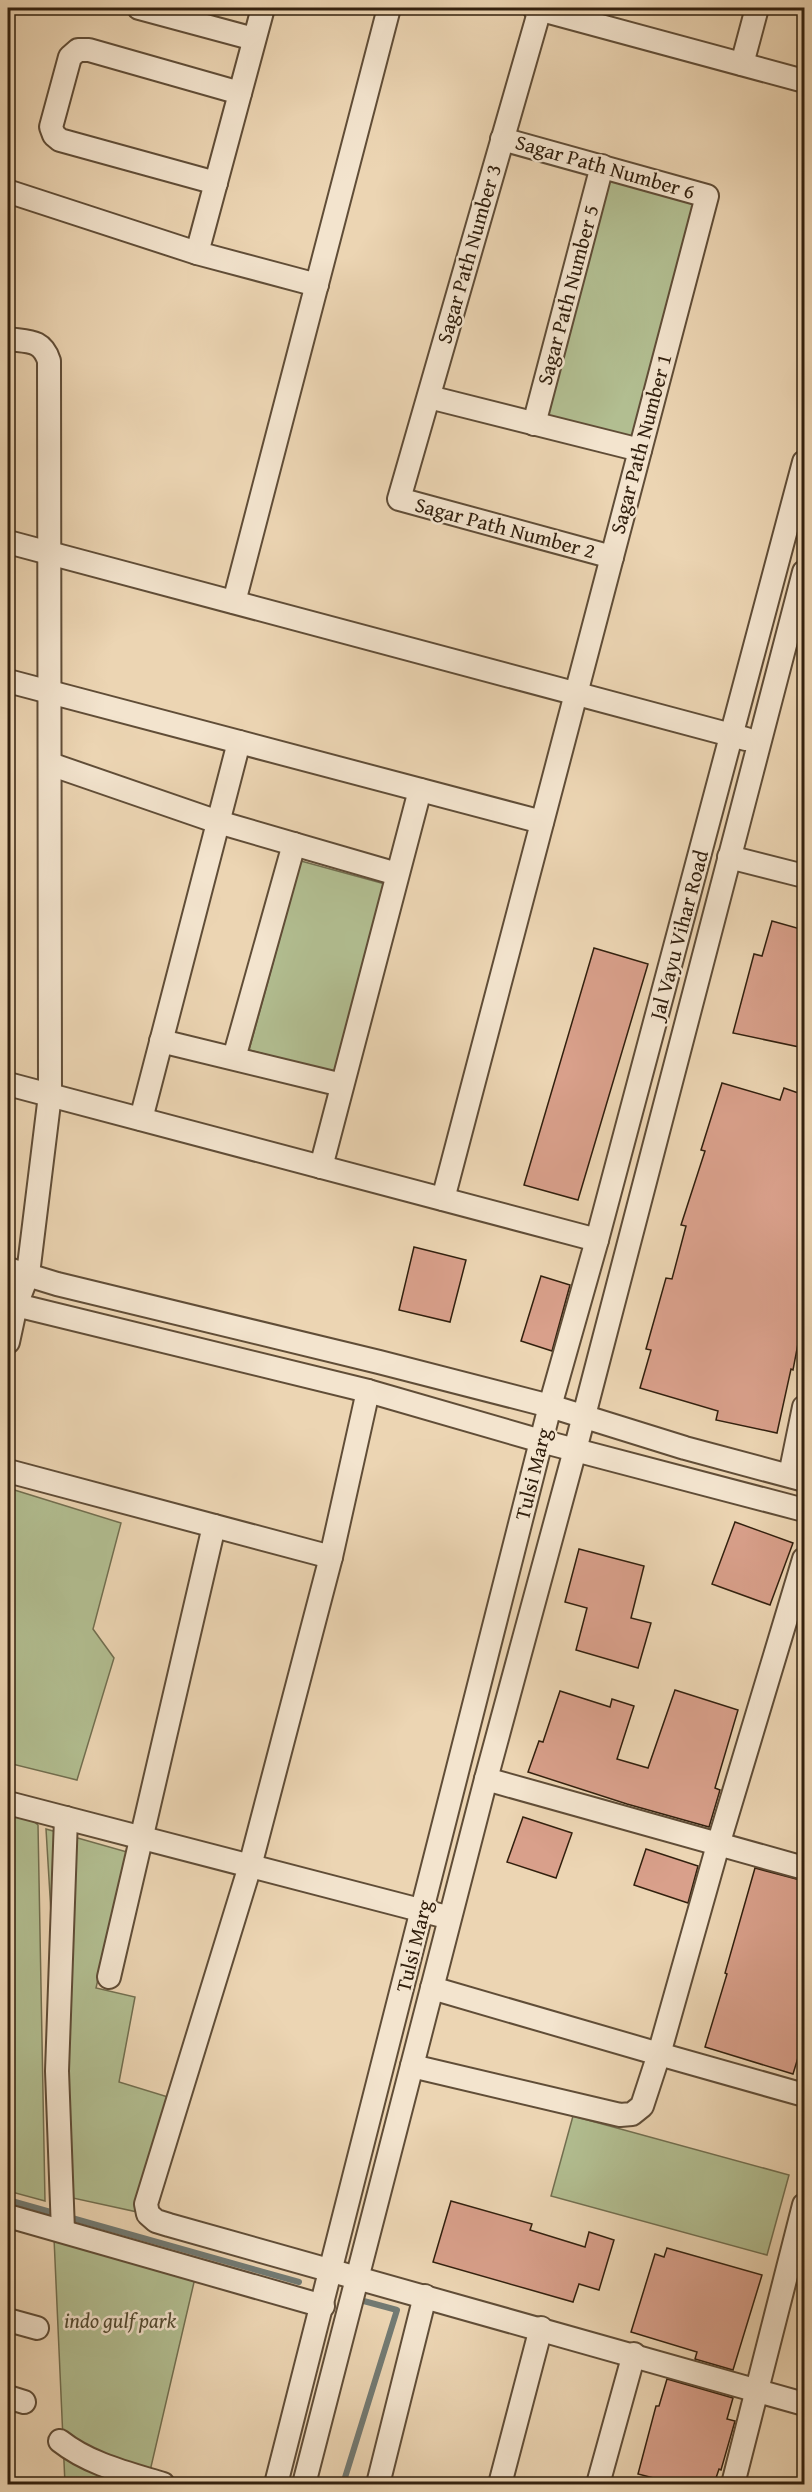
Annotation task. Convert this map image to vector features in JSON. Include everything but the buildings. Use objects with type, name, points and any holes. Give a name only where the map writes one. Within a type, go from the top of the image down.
[{"type":"street","points":[[139,8],[254,39]]},
{"type":"street","points":[[197,253],[263,8]]},
{"type":"street","points":[[234,602],[389,8]]},
{"type":"street","points":[[537,8],[804,81]]},
{"type":"street","name":"Sagar Path Number 3","points":[[399,499],[537,8]]},
{"type":"street","points":[[742,64],[757,8]]},
{"type":"street","points":[[216,183],[60,140],[54,135],[51,127],[70,57],[78,50],[89,50],[240,93]]},
{"type":"street","name":"Sagar Path Number 6","points":[[502,139],[707,196]]},
{"type":"street","name":"Sagar Path Number 5","points":[[534,424],[602,166]]},
{"type":"street","points":[[10,192],[197,253],[317,285]]},
{"type":"street","name":"Sagar Path Number 1","points":[[442,1199],[707,196]]},
{"type":"street","points":[[8,339],[37,343],[46,350],[49,361],[50,692],[50,1095],[12,1304],[8,1342]]},
{"type":"street","points":[[429,397],[640,450]]},
{"type":"street","name":"Jal Vayu Vihar Road","points":[[550,1407],[597,1240],[804,462]]},
{"type":"street","name":"Sagar Path Number 2","points":[[399,499],[612,557]]},
{"type":"street","points":[[8,542],[759,742]]},
{"type":"street","name":"Jal Vayu Vihar Road","points":[[584,1416],[804,572]]},
{"type":"street","points":[[8,681],[542,822]]},
{"type":"street","points":[[141,1119],[239,742]]},
{"type":"street","points":[[50,764],[218,822],[397,874]]},
{"type":"street","points":[[321,1167],[420,790]]},
{"type":"street","points":[[234,1058],[294,844]]},
{"type":"street","points":[[729,857],[804,876]]},
{"type":"street","points":[[161,1041],[342,1086]]},
{"type":"street","points":[[8,1084],[597,1240]]},
{"type":"street","points":[[18,1272],[57,1284],[379,1362],[550,1407],[685,1448],[797,1478],[804,1407]]},
{"type":"street","points":[[12,1304],[368,1391],[541,1441],[804,1510]]},
{"type":"street","points":[[368,1391],[331,1557],[250,1866],[146,2204],[148,2214],[156,2221],[169,2225],[634,2354],[804,2404]]},
{"type":"street","name":"Tulsi Marg","points":[[276,2484],[550,1407]]},
{"type":"street","name":"Tulsi Marg","points":[[308,2483],[357,2277],[486,1779],[584,1416]]},
{"type":"street","points":[[676,1476],[685,1448]]},
{"type":"street","points":[[8,1471],[331,1557]]},
{"type":"street","points":[[109,1977],[214,1526]]},
{"type":"street","points":[[412,2066],[620,2115],[632,2114],[642,2106],[804,1559]]},
{"type":"street","points":[[486,1779],[804,1868]]},
{"type":"street","points":[[8,1803],[450,1918]]},
{"type":"street","points":[[62,2231],[57,2071],[66,1818]]},
{"type":"street","points":[[432,1988],[804,2095]]},
{"type":"street","points":[[733,2484],[804,2205]]},
{"type":"street","points":[[8,2216],[323,2306]]},
{"type":"street","points":[[378,2484],[425,2296]]},
{"type":"street","points":[[8,2320],[37,2328]]},
{"type":"street","points":[[500,2484],[541,2328]]},
{"type":"street","points":[[598,2484],[634,2354]]},
{"type":"street","points":[[60,2441],[74,2452],[113,2469],[163,2484]]},
{"type":"green space","points":[[608,179],[698,203],[634,440],[544,416]]},
{"type":"green space","points":[[301,861],[385,884],[334,1073],[249,1050]]},
{"type":"green space","points":[[8,1488],[121,1523],[93,1629],[114,1658],[77,1780],[8,1763]]},
{"type":"green space","points":[[8,1804],[16,1807],[38,1825],[45,2201],[8,2191]]},
{"type":"green space","points":[[46,1829],[127,1852],[96,1988],[135,1997],[119,2082],[168,2097],[142,2213],[68,2197]]},
{"type":"green space","points":[[573,2116],[789,2175],[767,2255],[551,2196]]},
{"type":"green space","name":"indo gulf park","points":[[54,2238],[195,2278],[147,2484],[65,2484]]},
{"type":"waterway","points":[[8,2200],[299,2282]]},
{"type":"waterway","points":[[343,2484],[397,2310],[360,2300]]}]
